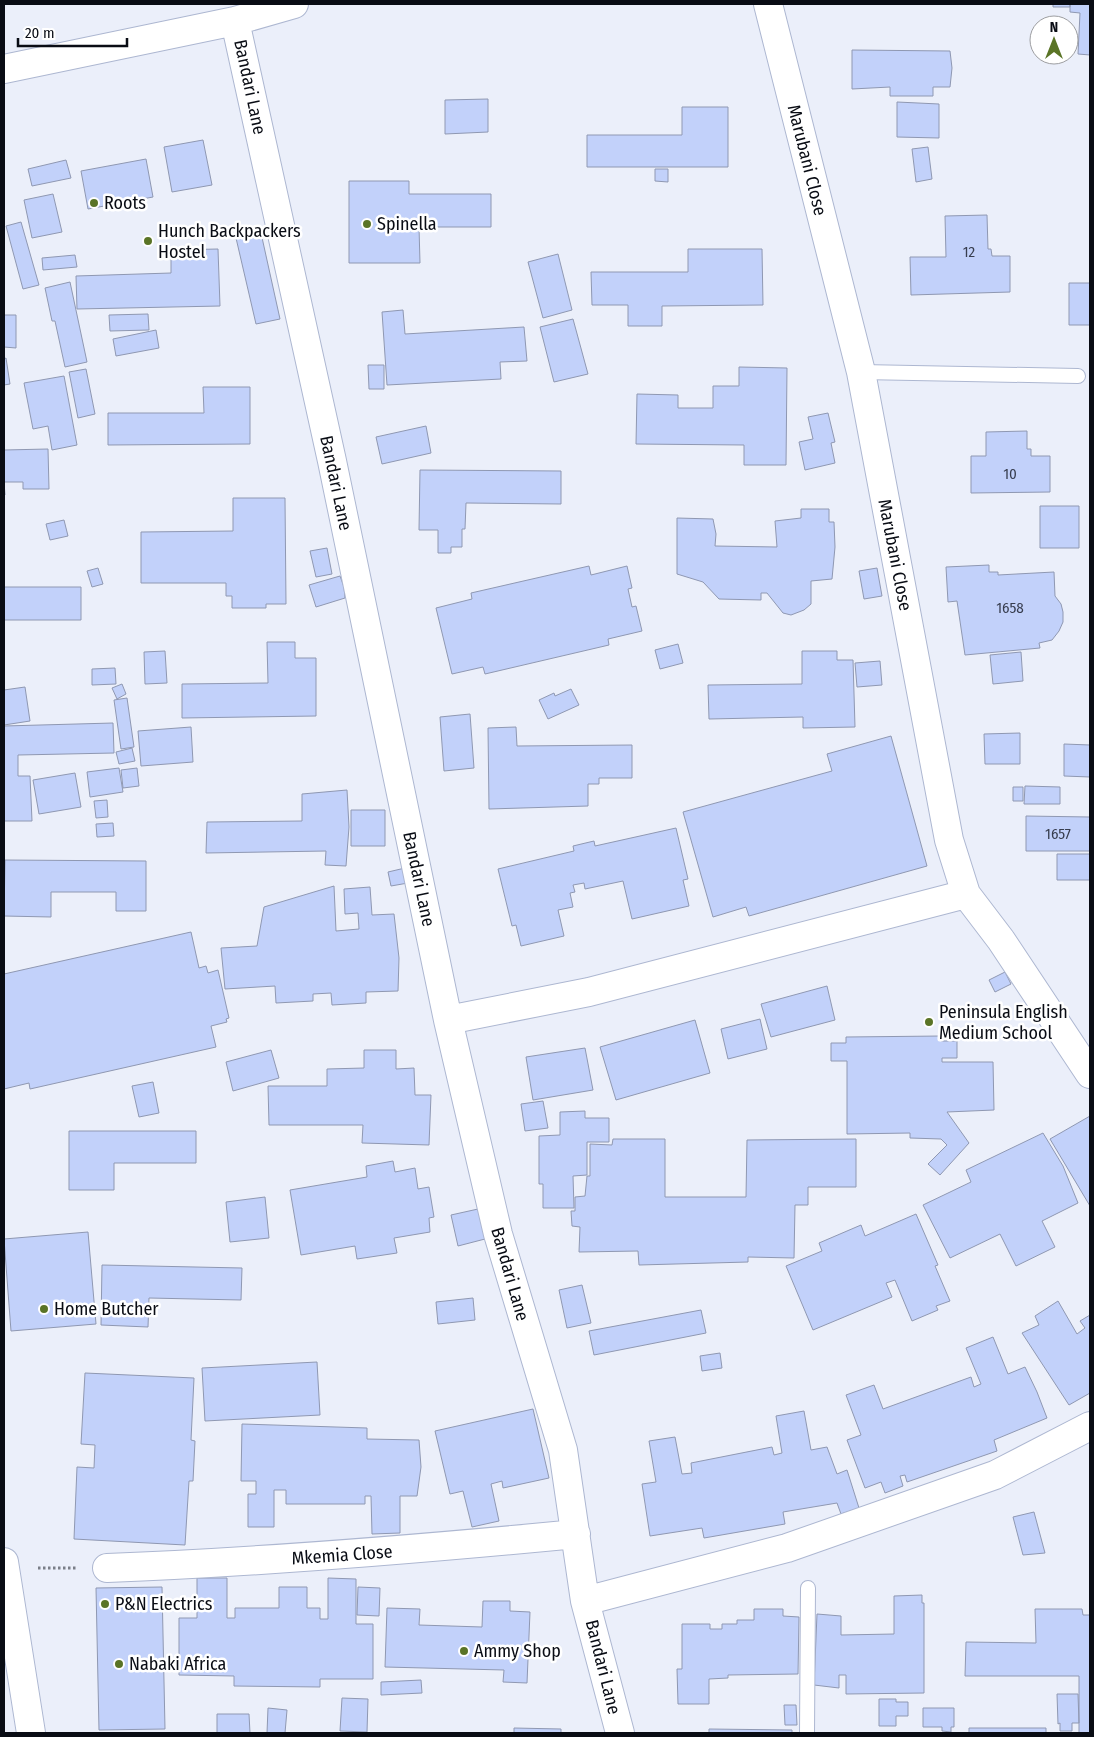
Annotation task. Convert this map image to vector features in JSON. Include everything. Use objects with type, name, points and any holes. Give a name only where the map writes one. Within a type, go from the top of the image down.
[{"type":"street","points":[[4,69],[235,21],[294,4]]},
{"type":"street","name":"Marubani Close","points":[[768,4],[861,372],[949,840],[966,894],[1001,940],[1090,1074]]},
{"type":"street","name":"Bandari Lane","points":[[235,21],[332,461],[448,1020],[498,1234],[563,1450],[586,1601],[620,1733]]},
{"type":"street","points":[[448,1020],[589,992],[966,894]]},
{"type":"street","points":[[586,1601],[787,1548],[995,1474],[1090,1426]]},
{"type":"street","name":"Mkemia Close","points":[[107,1568],[191,1565],[394,1552],[576,1534]]},
{"type":"street","points":[[4,1565],[31,1733]]},
{"type":"lane","points":[[861,372],[1078,376]]},
{"type":"lane","points":[[807,1733],[808,1588]]},
{"type":"path","points":[[4,1565],[107,1568]]},
{"type":"building","points":[[1053,4],[1070,4],[1070,7],[1053,7]]},
{"type":"building","points":[[1070,4],[1090,4],[1090,55],[1079,54],[1080,13],[1070,12]]},
{"type":"building","points":[[852,50],[950,51],[952,68],[950,87],[933,87],[933,96],[890,96],[890,87],[852,89]]},
{"type":"building","points":[[488,99],[488,132],[445,134],[445,100]]},
{"type":"building","points":[[897,102],[939,104],[939,138],[897,137]]},
{"type":"building","points":[[682,107],[728,107],[728,167],[587,167],[587,135],[682,135]]},
{"type":"building","points":[[203,140],[212,185],[172,192],[164,147]]},
{"type":"building","points":[[928,147],[932,179],[916,182],[912,149]]},
{"type":"building","points":[[146,159],[153,197],[88,209],[81,171]]},
{"type":"building","points":[[66,160],[71,178],[32,186],[28,169]]},
{"type":"building","points":[[655,169],[668,169],[668,182],[655,181]]},
{"type":"building","points":[[349,181],[409,181],[409,194],[491,194],[491,227],[419,227],[420,263],[349,263]]},
{"type":"building","points":[[53,194],[62,232],[32,238],[24,200]]},
{"type":"building","points":[[987,215],[988,249],[991,249],[992,256],[1010,256],[1010,292],[911,295],[910,257],[946,257],[945,216]]},
{"type":"building","points":[[21,222],[39,285],[23,289],[6,226]]},
{"type":"building","points":[[261,233],[280,319],[256,324],[236,238]]},
{"type":"building","points":[[218,249],[220,306],[77,309],[76,276],[171,273],[171,250]]},
{"type":"building","points":[[688,249],[762,249],[763,305],[662,306],[662,326],[628,326],[628,305],[592,305],[591,272],[688,272]]},
{"type":"building","points":[[558,254],[572,310],[543,318],[528,262]]},
{"type":"building","points":[[75,255],[77,267],[43,270],[42,258]]},
{"type":"building","points":[[70,282],[87,362],[65,367],[55,321],[52,321],[45,288]]},
{"type":"building","points":[[1069,283],[1090,283],[1090,325],[1069,325]]},
{"type":"building","points":[[403,310],[405,334],[524,327],[527,361],[500,362],[501,379],[387,385],[382,312]]},
{"type":"building","points":[[148,314],[149,330],[110,331],[109,315]]},
{"type":"building","points":[[4,315],[16,315],[16,348],[4,347]]},
{"type":"building","points":[[573,319],[588,374],[554,382],[540,327]]},
{"type":"building","points":[[156,330],[159,348],[116,356],[113,339]]},
{"type":"building","points":[[6,358],[10,384],[4,385],[4,359]]},
{"type":"building","points":[[368,365],[384,365],[384,389],[369,389]]},
{"type":"building","points":[[739,367],[787,368],[786,465],[744,465],[744,445],[636,444],[637,394],[678,395],[678,408],[713,408],[713,386],[739,386]]},
{"type":"building","points":[[86,369],[95,414],[78,418],[69,372]]},
{"type":"building","points":[[64,376],[77,445],[52,450],[48,426],[33,429],[24,383]]},
{"type":"building","points":[[203,387],[250,387],[250,444],[108,445],[108,413],[204,413]]},
{"type":"building","points":[[828,413],[835,442],[831,443],[835,463],[805,470],[799,442],[813,439],[808,417]]},
{"type":"building","points":[[426,426],[431,453],[382,464],[376,437]]},
{"type":"building","points":[[1027,431],[1027,449],[1031,449],[1031,456],[1050,456],[1050,492],[971,493],[971,456],[986,456],[986,432]]},
{"type":"building","points":[[48,449],[49,489],[23,489],[23,482],[4,482],[4,450]]},
{"type":"building","points":[[420,470],[561,471],[561,504],[466,503],[465,529],[462,529],[462,547],[451,547],[451,553],[438,553],[438,530],[419,530]]},
{"type":"building","points":[[233,498],[285,498],[286,604],[266,604],[266,608],[232,608],[232,596],[226,596],[226,583],[141,583],[141,532],[233,531]]},
{"type":"building","points":[[1040,506],[1079,506],[1079,548],[1040,548]]},
{"type":"building","points":[[801,509],[829,509],[829,522],[834,522],[835,547],[832,579],[811,581],[811,604],[804,610],[791,615],[783,613],[767,593],[761,593],[761,600],[719,599],[703,582],[677,574],[677,518],[713,519],[716,534],[715,546],[777,547],[775,521],[801,518]]},
{"type":"building","points":[[64,520],[68,536],[50,540],[46,524]]},
{"type":"building","points":[[327,548],[332,574],[316,577],[310,551]]},
{"type":"building","points":[[989,565],[989,572],[998,572],[998,575],[1054,572],[1055,596],[1061,604],[1063,622],[1052,640],[1039,643],[1040,648],[965,655],[957,601],[948,602],[946,567]]},
{"type":"building","points":[[589,566],[591,575],[627,566],[632,588],[628,589],[632,607],[636,606],[642,631],[608,639],[609,645],[485,674],[483,667],[452,674],[436,608],[472,599],[471,593]]},
{"type":"building","points":[[98,568],[103,584],[92,587],[87,571]]},
{"type":"building","points":[[877,568],[882,596],[864,599],[859,571]]},
{"type":"building","points":[[340,576],[345,598],[316,607],[309,585]]},
{"type":"building","points":[[4,587],[81,587],[81,620],[4,620]]},
{"type":"building","points":[[267,642],[295,642],[295,658],[316,658],[316,716],[182,718],[182,684],[268,683]]},
{"type":"building","points":[[678,644],[683,663],[660,669],[655,650]]},
{"type":"building","points":[[165,651],[167,683],[145,684],[144,652]]},
{"type":"building","points":[[802,651],[837,651],[837,660],[853,660],[855,727],[803,728],[803,717],[709,719],[708,685],[802,684]]},
{"type":"building","points":[[1021,652],[1023,681],[993,684],[990,655]]},
{"type":"building","points":[[880,661],[882,685],[857,687],[855,663]]},
{"type":"building","points":[[115,668],[116,684],[92,685],[92,669]]},
{"type":"building","points":[[122,684],[126,694],[117,699],[112,688]]},
{"type":"building","points":[[25,687],[30,721],[4,725],[4,690]]},
{"type":"building","points":[[571,689],[579,705],[548,719],[539,700],[554,693],[555,696]]},
{"type":"building","points":[[127,698],[134,747],[121,749],[114,700]]},
{"type":"building","points":[[470,714],[474,768],[444,771],[440,717]]},
{"type":"building","points":[[113,723],[114,753],[18,755],[18,776],[30,776],[32,821],[4,821],[4,726]]},
{"type":"building","points":[[191,727],[193,762],[141,766],[138,731]]},
{"type":"building","points":[[516,727],[517,746],[632,745],[632,778],[599,778],[599,784],[588,784],[588,806],[489,809],[488,728]]},
{"type":"building","points":[[1020,733],[1020,764],[985,764],[984,734]]},
{"type":"building","points":[[891,736],[927,866],[749,916],[746,907],[713,917],[683,812],[832,771],[827,754]]},
{"type":"building","points":[[1064,744],[1090,745],[1090,777],[1064,776]]},
{"type":"building","points":[[132,748],[135,761],[119,764],[116,752]]},
{"type":"building","points":[[119,768],[123,792],[90,797],[87,772]]},
{"type":"building","points":[[137,768],[139,786],[123,788],[121,770]]},
{"type":"building","points":[[75,773],[81,807],[39,814],[33,780]]},
{"type":"building","points":[[1025,786],[1060,787],[1060,804],[1024,804]]},
{"type":"building","points":[[1013,787],[1023,787],[1023,801],[1013,801]]},
{"type":"building","points":[[347,790],[349,827],[346,866],[325,865],[326,851],[206,853],[207,822],[302,821],[302,794]]},
{"type":"building","points":[[107,800],[108,817],[96,818],[94,801]]},
{"type":"building","points":[[351,810],[385,810],[385,846],[351,846]]},
{"type":"building","points":[[1026,816],[1090,817],[1090,851],[1026,851]]},
{"type":"building","points":[[113,823],[114,836],[97,837],[96,824]]},
{"type":"building","points":[[676,828],[688,879],[683,880],[689,906],[632,919],[623,881],[585,889],[584,883],[573,885],[575,892],[570,893],[573,907],[558,910],[564,936],[521,946],[516,925],[512,926],[498,869],[574,851],[573,846],[594,841],[595,846]]},
{"type":"building","points":[[1057,854],[1090,854],[1090,880],[1057,880]]},
{"type":"building","points":[[5,860],[146,861],[146,911],[116,911],[116,892],[51,892],[51,917],[4,916]]},
{"type":"building","points":[[405,868],[408,883],[391,886],[388,872]]},
{"type":"building","points":[[334,886],[336,931],[359,929],[358,913],[345,914],[344,889],[370,887],[372,915],[394,914],[399,958],[398,991],[366,992],[366,1003],[332,1005],[331,993],[313,994],[313,1001],[276,1003],[275,986],[225,989],[221,948],[257,946],[264,907]]},
{"type":"building","points":[[191,932],[199,968],[206,966],[208,973],[218,970],[229,1018],[226,1019],[227,1022],[211,1026],[216,1047],[30,1089],[29,1083],[4,1089],[4,974]]},
{"type":"building","points":[[1005,972],[1011,984],[995,992],[989,980]]},
{"type":"building","points":[[827,986],[835,1020],[771,1037],[761,1004]]},
{"type":"building","points":[[760,1019],[767,1049],[728,1059],[721,1029]]},
{"type":"building","points":[[695,1020],[710,1073],[616,1100],[600,1047]]},
{"type":"building","name":"Peninsula English Medium School","points":[[941,1036],[941,1041],[957,1041],[957,1058],[942,1058],[942,1062],[993,1062],[994,1110],[947,1112],[969,1143],[940,1175],[928,1164],[947,1145],[941,1139],[910,1138],[910,1133],[847,1134],[847,1061],[831,1061],[831,1043],[846,1043],[846,1037]]},
{"type":"building","points":[[585,1048],[593,1090],[533,1100],[526,1057]]},
{"type":"building","points":[[271,1050],[279,1078],[233,1091],[226,1062]]},
{"type":"building","points":[[364,1050],[396,1050],[396,1069],[414,1068],[415,1095],[431,1095],[429,1145],[362,1143],[363,1125],[269,1125],[268,1086],[327,1086],[327,1069],[364,1068]]},
{"type":"building","points":[[153,1082],[159,1113],[139,1117],[132,1086]]},
{"type":"building","points":[[543,1101],[548,1128],[525,1131],[521,1104]]},
{"type":"building","points":[[585,1111],[585,1118],[609,1118],[609,1142],[587,1142],[587,1175],[573,1176],[574,1208],[543,1208],[543,1184],[539,1184],[539,1136],[560,1135],[560,1112]]},
{"type":"building","points":[[1090,1116],[1090,1206],[1050,1139]]},
{"type":"building","points":[[69,1131],[196,1131],[196,1163],[114,1163],[114,1190],[69,1190]]},
{"type":"building","points":[[1043,1133],[1063,1166],[1078,1203],[1042,1221],[1055,1247],[1016,1266],[1000,1234],[950,1258],[923,1205],[971,1182],[966,1170]]},
{"type":"building","points":[[613,1139],[665,1139],[665,1197],[746,1197],[747,1140],[856,1139],[856,1187],[808,1187],[808,1205],[795,1205],[794,1258],[748,1257],[748,1262],[639,1265],[638,1251],[579,1252],[580,1227],[572,1226],[571,1211],[575,1211],[575,1197],[585,1196],[587,1176],[590,1176],[590,1144],[612,1145]]},
{"type":"building","points":[[393,1161],[395,1172],[415,1168],[418,1189],[429,1187],[434,1217],[429,1218],[430,1232],[394,1238],[397,1253],[357,1259],[355,1246],[301,1255],[290,1190],[367,1177],[366,1166]]},
{"type":"building","points":[[265,1197],[269,1238],[230,1242],[226,1202]]},
{"type":"building","points":[[478,1209],[485,1239],[458,1246],[451,1215]]},
{"type":"building","points":[[916,1214],[938,1265],[935,1266],[950,1301],[936,1306],[938,1310],[912,1321],[895,1280],[886,1283],[892,1297],[813,1330],[786,1266],[822,1251],[819,1243],[861,1225],[865,1236]]},
{"type":"building","points":[[88,1232],[96,1324],[11,1331],[4,1239]]},
{"type":"building","points":[[102,1265],[242,1268],[241,1300],[149,1298],[148,1327],[101,1325]]},
{"type":"building","points":[[582,1285],[591,1323],[567,1328],[559,1290]]},
{"type":"building","points":[[473,1298],[475,1320],[438,1324],[436,1302]]},
{"type":"building","points":[[1058,1301],[1077,1334],[1085,1328],[1080,1321],[1090,1315],[1090,1393],[1069,1405],[1022,1333],[1039,1325],[1035,1316]]},
{"type":"building","points":[[701,1310],[706,1333],[594,1355],[589,1331]]},
{"type":"building","points":[[993,1337],[1008,1374],[1025,1367],[1047,1418],[994,1440],[997,1451],[907,1482],[905,1475],[900,1476],[903,1486],[885,1493],[881,1482],[865,1488],[847,1440],[861,1435],[846,1395],[874,1385],[883,1409],[971,1377],[974,1387],[981,1384],[966,1348]]},
{"type":"building","points":[[720,1353],[722,1368],[702,1371],[700,1356]]},
{"type":"building","points":[[317,1362],[320,1415],[205,1421],[202,1368]]},
{"type":"building","points":[[85,1373],[194,1378],[191,1440],[195,1441],[193,1481],[189,1481],[185,1545],[74,1539],[77,1467],[94,1468],[95,1445],[81,1444]]},
{"type":"building","points":[[533,1409],[549,1478],[503,1488],[502,1481],[491,1484],[499,1521],[472,1527],[463,1491],[450,1494],[435,1431]]},
{"type":"building","points":[[804,1411],[811,1450],[827,1447],[837,1474],[847,1470],[859,1508],[841,1514],[837,1503],[783,1512],[785,1524],[704,1538],[702,1528],[650,1536],[642,1484],[656,1482],[649,1441],[675,1437],[682,1474],[692,1473],[691,1463],[772,1447],[774,1455],[782,1453],[776,1416]]},
{"type":"building","points":[[242,1424],[367,1428],[367,1439],[419,1440],[421,1467],[417,1496],[400,1496],[400,1533],[372,1534],[371,1496],[365,1496],[365,1504],[286,1504],[286,1490],[274,1490],[274,1527],[248,1527],[248,1494],[256,1494],[256,1481],[241,1481]]},
{"type":"building","points":[[1034,1512],[1045,1553],[1023,1555],[1013,1517]]},
{"type":"building","points":[[197,1578],[227,1578],[227,1618],[235,1618],[235,1608],[279,1608],[279,1587],[307,1587],[307,1608],[320,1608],[320,1619],[328,1619],[328,1578],[356,1579],[356,1624],[373,1624],[373,1679],[320,1679],[320,1687],[234,1686],[234,1676],[179,1675],[179,1618],[197,1618]]},
{"type":"building","points":[[162,1587],[165,1729],[99,1730],[96,1588]]},
{"type":"building","points":[[358,1587],[380,1588],[379,1616],[357,1615]]},
{"type":"building","points":[[922,1595],[922,1603],[924,1603],[924,1693],[846,1694],[846,1675],[839,1675],[839,1688],[814,1685],[817,1614],[841,1616],[841,1635],[894,1634],[894,1596]]},
{"type":"building","points":[[483,1601],[510,1601],[510,1611],[530,1612],[527,1683],[503,1682],[504,1670],[385,1667],[387,1608],[420,1609],[419,1625],[482,1627]]},
{"type":"building","points":[[754,1609],[783,1609],[783,1616],[799,1617],[798,1674],[728,1675],[728,1678],[709,1679],[709,1704],[678,1704],[677,1669],[682,1669],[682,1624],[710,1624],[710,1629],[722,1629],[722,1624],[737,1624],[737,1620],[754,1620]]},
{"type":"building","points":[[1035,1609],[1082,1609],[1083,1615],[1090,1615],[1090,1733],[1079,1733],[1079,1676],[965,1676],[966,1642],[1036,1643]]},
{"type":"building","points":[[421,1680],[422,1693],[381,1695],[381,1682]]},
{"type":"building","points":[[1057,1694],[1078,1694],[1079,1723],[1072,1723],[1072,1731],[1060,1731]]},
{"type":"building","points":[[342,1698],[368,1699],[367,1732],[340,1731]]},
{"type":"building","points":[[879,1699],[896,1699],[896,1702],[908,1702],[908,1716],[896,1716],[896,1726],[879,1726]]},
{"type":"building","points":[[784,1705],[796,1705],[797,1725],[785,1725]]},
{"type":"building","points":[[268,1708],[287,1710],[285,1733],[267,1733]]},
{"type":"building","points":[[923,1708],[954,1708],[954,1727],[951,1727],[951,1732],[942,1731],[942,1727],[923,1727]]},
{"type":"building","points":[[217,1714],[249,1714],[250,1733],[217,1733]]},
{"type":"building","points":[[514,1728],[561,1729],[561,1733],[514,1733]]},
{"type":"building","points":[[969,1728],[1046,1728],[1046,1733],[969,1733]]},
{"type":"building","points":[[709,1729],[792,1730],[792,1733],[709,1733]]},
{"type":"place","name":"Roots","points":[[94,203]]},
{"type":"place","name":"Spinella","points":[[367,224]]},
{"type":"place","name":"Hunch Backpackers Hostel","points":[[148,241]]},
{"type":"place","name":"Peninsula English Medium School","points":[[929,1022]]},
{"type":"place","name":"Home Butcher","points":[[44,1309]]},
{"type":"place","name":"P&N Electrics","points":[[105,1604]]},
{"type":"place","name":"Ammy Shop","points":[[464,1651]]},
{"type":"place","name":"Nabaki Africa","points":[[119,1664]]}]
